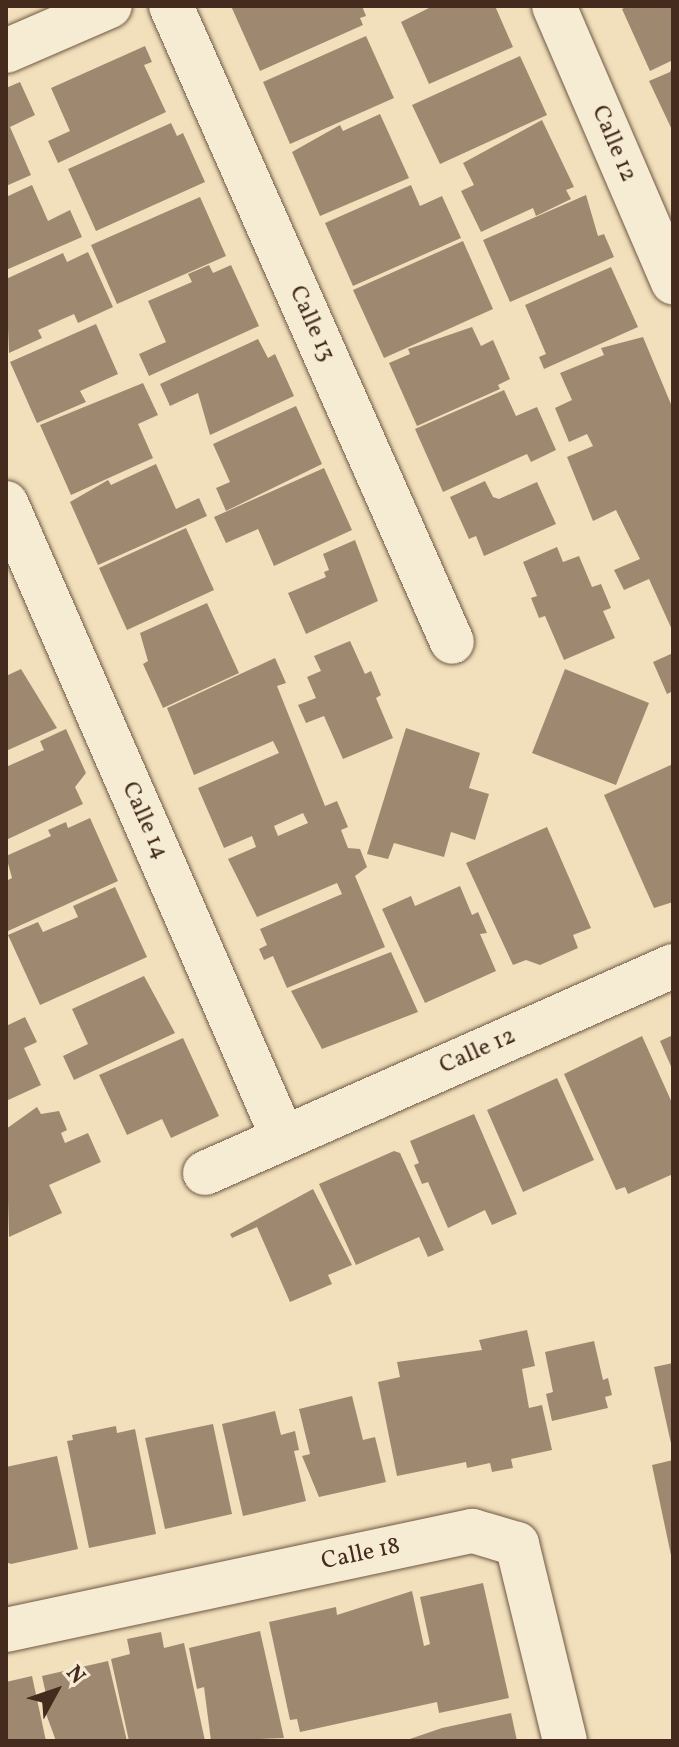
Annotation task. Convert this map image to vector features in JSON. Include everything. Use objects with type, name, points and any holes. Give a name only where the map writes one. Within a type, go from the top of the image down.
[{"type":"street","points":[[6,51],[110,6]]},
{"type":"street","name":"Calle 13","points":[[171,6],[452,642]]},
{"type":"street","name":"Calle 12","points":[[554,6],[673,282]]},
{"type":"street","name":"Calle 14","points":[[6,503],[283,1138]]},
{"type":"street","name":"Calle 12","points":[[205,1173],[673,966]]},
{"type":"street","name":"Calle 18","points":[[6,1630],[473,1531],[517,1544],[565,1741]]},
{"type":"building","points":[[231,6],[362,6],[366,16],[360,18],[363,25],[260,71]]},
{"type":"building","points":[[433,6],[495,6],[513,47],[429,84],[401,22]]},
{"type":"building","points":[[628,6],[673,6],[673,60],[650,71],[622,9]]},
{"type":"building","points":[[366,36],[394,98],[290,144],[263,82]]},
{"type":"building","points":[[145,46],[152,62],[144,65],[166,112],[58,163],[48,141],[70,131],[51,88]]},
{"type":"building","points":[[520,56],[547,115],[440,164],[412,105]]},
{"type":"building","points":[[673,64],[673,132],[649,81],[670,72]]},
{"type":"building","points":[[20,82],[35,115],[10,127],[31,175],[6,186],[6,88]]},
{"type":"building","points":[[380,114],[409,178],[320,216],[292,152],[340,125],[343,131]]},
{"type":"building","points":[[542,120],[574,187],[566,190],[571,199],[536,216],[533,208],[481,232],[461,191],[474,185],[463,163]]},
{"type":"building","points":[[171,123],[177,136],[183,133],[205,182],[96,231],[68,169]]},
{"type":"building","points":[[32,185],[48,221],[70,210],[82,237],[6,270],[6,197]]},
{"type":"building","points":[[411,185],[420,206],[442,196],[461,238],[353,286],[325,223]]},
{"type":"building","points":[[586,195],[598,236],[604,234],[614,257],[510,302],[483,240]]},
{"type":"building","points":[[200,197],[226,256],[117,304],[91,245]]},
{"type":"building","points":[[463,241],[493,309],[384,358],[353,290]]},
{"type":"building","points":[[88,252],[113,307],[78,323],[74,314],[38,330],[42,338],[9,353],[6,279],[63,253],[67,262]]},
{"type":"building","points":[[209,265],[213,273],[231,265],[259,326],[149,376],[139,354],[166,342],[148,301],[192,282],[188,274]]},
{"type":"building","points":[[611,267],[638,327],[544,369],[539,357],[546,354],[525,305]]},
{"type":"building","points":[[96,324],[118,374],[80,391],[86,402],[37,423],[10,362]]},
{"type":"building","points":[[472,327],[481,346],[493,340],[510,379],[498,385],[500,389],[417,426],[389,363],[410,354],[408,349]]},
{"type":"building","points":[[643,337],[673,409],[673,632],[649,579],[624,590],[614,570],[640,559],[616,510],[593,521],[567,457],[593,446],[587,434],[569,442],[555,408],[572,400],[560,373],[604,355],[601,348]]},
{"type":"building","points":[[258,339],[268,358],[275,354],[294,396],[210,435],[198,393],[170,406],[160,384]]},
{"type":"building","points":[[143,383],[158,415],[138,424],[153,458],[71,495],[40,425]]},
{"type":"building","points":[[504,390],[516,416],[537,407],[556,450],[531,462],[527,454],[443,492],[415,429]]},
{"type":"building","points":[[296,406],[322,464],[226,511],[216,488],[230,482],[213,444]]},
{"type":"building","points":[[156,464],[176,509],[199,498],[207,516],[98,565],[70,502],[108,480],[111,485]]},
{"type":"building","points":[[324,468],[352,530],[274,566],[258,529],[226,543],[214,517]]},
{"type":"building","points":[[485,481],[493,497],[499,499],[537,482],[556,524],[484,556],[476,536],[469,539],[450,497]]},
{"type":"building","points":[[186,528],[214,590],[127,630],[99,568]]},
{"type":"building","points":[[355,540],[378,601],[306,634],[288,593],[326,577],[324,572],[329,570],[323,554]]},
{"type":"building","points":[[557,547],[563,562],[579,556],[592,587],[601,584],[611,608],[603,611],[615,638],[564,660],[545,616],[539,618],[531,598],[537,596],[523,562]]},
{"type":"building","points":[[207,603],[239,673],[163,708],[143,664],[148,661],[140,633]]},
{"type":"building","points":[[350,641],[365,674],[371,671],[381,695],[376,698],[393,738],[343,759],[324,716],[306,723],[298,705],[316,698],[307,677],[321,671],[314,656]]},
{"type":"building","points":[[673,653],[673,691],[667,694],[653,662]]},
{"type":"building","points":[[275,658],[286,683],[277,686],[325,806],[337,801],[348,827],[341,830],[348,848],[360,849],[367,867],[355,876],[385,947],[287,988],[273,956],[264,960],[259,949],[267,945],[260,929],[342,894],[337,883],[257,917],[228,859],[256,847],[252,836],[224,848],[198,788],[279,753],[273,741],[194,775],[167,708]],"holes":[[[303,813],[308,823],[278,836],[274,826]]]},
{"type":"building","points":[[21,669],[57,728],[6,751],[6,676]]},
{"type":"building","points":[[565,669],[649,703],[616,785],[532,753]]},
{"type":"building","points":[[406,728],[480,753],[469,788],[489,794],[475,840],[451,832],[444,857],[394,843],[388,859],[367,854]]},
{"type":"building","points":[[66,729],[86,773],[75,787],[83,804],[6,840],[6,767],[44,750],[40,741]]},
{"type":"building","points":[[673,764],[673,902],[654,908],[604,795]]},
{"type":"building","points":[[90,818],[118,881],[8,931],[6,881],[12,878],[6,856],[51,836],[48,830],[66,822],[68,828]]},
{"type":"building","points":[[547,827],[591,928],[573,935],[578,948],[540,965],[526,960],[513,965],[466,863]]},
{"type":"building","points":[[460,886],[472,915],[478,912],[487,933],[480,934],[496,971],[425,1003],[382,909],[411,896],[415,906]]},
{"type":"building","points":[[115,887],[147,957],[40,1005],[8,935],[38,922],[43,932],[78,917],[73,906]]},
{"type":"building","points":[[391,952],[418,1012],[322,1049],[291,991]]},
{"type":"building","points":[[144,976],[175,1033],[74,1080],[63,1056],[88,1044],[72,1009]]},
{"type":"building","points":[[25,1017],[37,1042],[24,1048],[41,1085],[6,1101],[6,1026]]},
{"type":"building","points":[[673,1035],[673,1071],[660,1041]]},
{"type":"building","points":[[642,1036],[673,1105],[673,1174],[628,1194],[625,1187],[616,1190],[564,1074]]},
{"type":"building","points":[[183,1038],[219,1116],[171,1138],[162,1119],[127,1135],[99,1075]]},
{"type":"building","points":[[557,1078],[594,1160],[523,1192],[487,1110]]},
{"type":"building","points":[[37,1107],[41,1114],[59,1111],[67,1130],[61,1133],[65,1143],[88,1133],[101,1162],[49,1185],[62,1213],[9,1237],[6,1129]]},
{"type":"building","points":[[474,1114],[517,1214],[492,1225],[485,1210],[448,1228],[428,1182],[422,1184],[414,1165],[419,1163],[410,1141]]},
{"type":"building","points":[[394,1151],[400,1153],[444,1250],[428,1257],[419,1237],[356,1265],[319,1184]]},
{"type":"building","points":[[313,1189],[352,1265],[328,1275],[332,1284],[290,1302],[257,1227],[232,1238],[230,1234]]},
{"type":"building","points":[[527,1330],[535,1366],[522,1369],[529,1408],[542,1405],[552,1450],[511,1459],[513,1468],[492,1472],[490,1463],[467,1468],[466,1462],[397,1476],[378,1382],[400,1377],[397,1362],[482,1350],[479,1340]]},
{"type":"building","points":[[594,1341],[603,1380],[608,1378],[612,1395],[605,1397],[608,1408],[552,1421],[546,1394],[553,1392],[545,1352]]},
{"type":"building","points":[[673,1363],[673,1448],[672,1448],[654,1367]]},
{"type":"building","points":[[352,1396],[363,1440],[375,1437],[386,1482],[319,1497],[302,1456],[310,1454],[299,1409]]},
{"type":"building","points":[[275,1411],[281,1435],[295,1431],[299,1450],[294,1451],[306,1501],[243,1516],[222,1424]]},
{"type":"building","points":[[213,1424],[232,1514],[165,1529],[145,1438]]},
{"type":"building","points":[[116,1426],[117,1433],[135,1429],[156,1534],[89,1548],[67,1441],[73,1440],[72,1435]]},
{"type":"building","points":[[57,1456],[78,1549],[11,1564],[6,1562],[6,1467]]},
{"type":"building","points":[[673,1460],[673,1560],[672,1560],[652,1465]]},
{"type":"building","points":[[483,1583],[509,1698],[439,1713],[437,1702],[300,1732],[297,1719],[290,1720],[269,1622],[336,1607],[337,1615],[412,1591],[424,1646],[430,1644],[420,1597]]},
{"type":"building","points":[[260,1631],[284,1738],[211,1741],[204,1687],[197,1689],[189,1648]]},
{"type":"building","points":[[161,1632],[164,1648],[184,1643],[205,1741],[129,1741],[111,1659],[130,1654],[127,1639]]},
{"type":"building","points":[[108,1661],[127,1741],[56,1741],[41,1700],[47,1699],[42,1676]]},
{"type":"building","points":[[32,1676],[46,1741],[6,1741],[6,1682]]},
{"type":"building","points":[[511,1713],[517,1741],[404,1741],[442,1728]]}]
